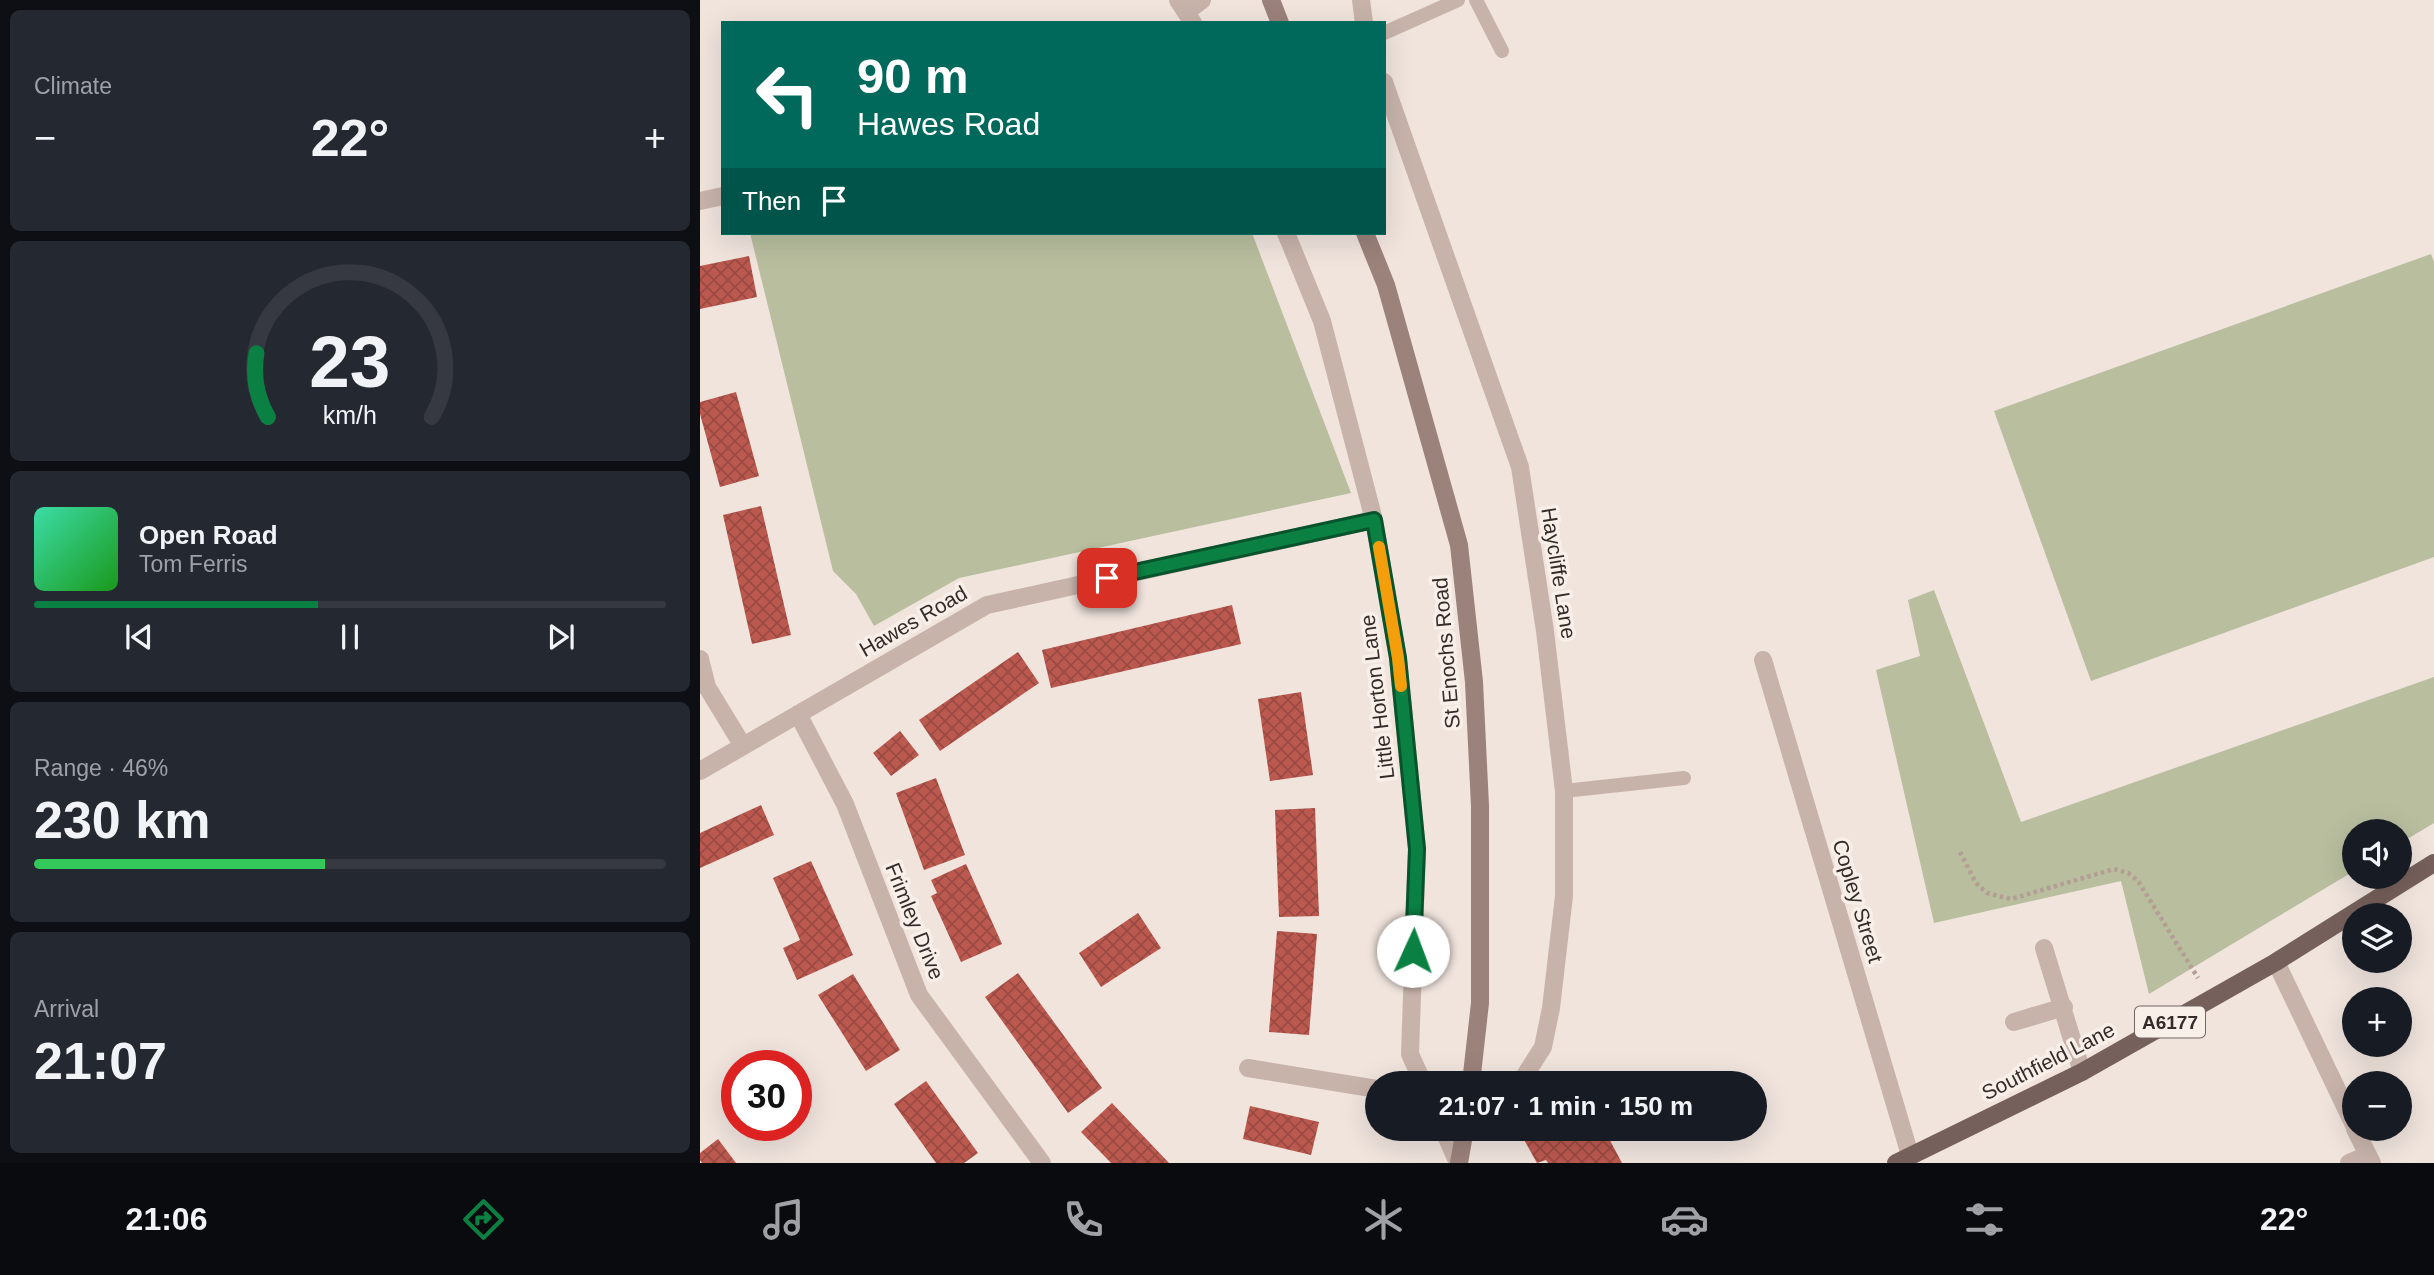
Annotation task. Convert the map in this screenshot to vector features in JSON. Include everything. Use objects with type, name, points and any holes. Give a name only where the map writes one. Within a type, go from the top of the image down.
[{"type":"main road","name":"Southfield Lane","points":[[1903,1159],[2082,1072],[2276,962],[2434,863]]},
{"type":"street","points":[[1185,11],[1202,0]]},
{"type":"street","points":[[1271,0],[1279,21]]},
{"type":"street","points":[[1361,0],[1364,21]]},
{"type":"street","name":"Haycliffe Lane","points":[[1386,88],[1520,467],[1545,631],[1564,791],[1564,896],[1551,1008],[1543,1047],[1528,1071]]},
{"type":"street","points":[[700,201],[721,196]]},
{"type":"street","name":"Little Horton Lane","points":[[1287,235],[1322,321],[1374,520],[1398,658],[1417,849],[1410,1054],[1418,1071]]},
{"type":"street","name":"St Enochs Road","points":[[1366,235],[1386,285],[1459,545],[1474,681],[1480,806],[1480,1003],[1472,1071]]},
{"type":"street","name":"Hawes Road","points":[[700,771],[987,605],[1374,520]]},
{"type":"street","points":[[700,659],[707,687],[743,746]]},
{"type":"street","name":"Copley Street","points":[[1763,660],[1903,1159]]},
{"type":"street","name":"Frimley Drive","points":[[798,714],[845,804],[919,995],[1042,1163]]},
{"type":"street","points":[[2045,948],[2082,1072]]},
{"type":"street","points":[[2276,962],[2342,1100]]},
{"type":"street","points":[[2014,1022],[2064,1007]]},
{"type":"street","points":[[1248,1068],[1365,1087]]},
{"type":"street","points":[[1448,1141],[1458,1163]]},
{"type":"street","points":[[1458,1163],[1463,1141]]},
{"type":"street","points":[[2349,1163],[2370,1159],[2362,1141]]},
{"type":"lane","points":[[1386,32],[1458,0]]},
{"type":"lane","points":[[1476,0],[1502,51]]},
{"type":"lane","points":[[1564,791],[1684,778]]},
{"type":"path","points":[[1960,852],[1976,883],[1987,892],[2011,899],[2114,869],[2128,873],[2138,881],[2199,979],[2190,984]]},
{"type":"green space","points":[[750,235],[1253,235],[1351,493],[959,578],[874,626],[856,594],[833,571]]},
{"type":"green space","points":[[2431,254],[2434,262],[2434,557],[2091,681],[1994,411]]},
{"type":"green space","points":[[1934,590],[2021,822],[2434,677],[2434,823],[2412,836],[2412,819],[2342,819],[2342,878],[2149,994],[2121,881],[1934,923],[1876,670],[1920,656],[1908,600]]},
{"type":"building","points":[[749,256],[757,297],[700,309],[700,266]]},
{"type":"building","points":[[736,392],[759,476],[720,487],[700,414],[700,402]]},
{"type":"building","points":[[761,506],[791,635],[752,644],[723,515]]},
{"type":"building","points":[[1232,605],[1241,644],[1051,688],[1042,650]]},
{"type":"building","points":[[1018,652],[1039,683],[940,751],[919,720]]},
{"type":"building","points":[[1301,692],[1313,775],[1270,781],[1258,699]]},
{"type":"building","points":[[900,731],[919,755],[891,776],[873,753]]},
{"type":"building","points":[[936,778],[965,855],[924,870],[896,793]]},
{"type":"building","points":[[761,805],[774,835],[700,868],[700,833]]},
{"type":"building","points":[[1315,808],[1319,916],[1279,917],[1275,810]]},
{"type":"building","points":[[811,861],[853,955],[797,980],[783,948],[800,940],[773,878]]},
{"type":"building","points":[[966,864],[1002,944],[961,962],[931,896],[937,893],[931,880]]},
{"type":"building","points":[[1138,913],[1161,948],[1101,987],[1079,953]]},
{"type":"building","points":[[1277,931],[1317,934],[1309,1035],[1269,1032]]},
{"type":"building","points":[[1018,973],[1102,1088],[1068,1113],[985,997]]},
{"type":"building","points":[[853,974],[900,1050],[866,1071],[818,995]]},
{"type":"building","points":[[926,1081],[978,1153],[964,1163],[936,1163],[894,1104]]},
{"type":"building","points":[[1112,1103],[1169,1163],[1111,1163],[1081,1132]]},
{"type":"building","points":[[1250,1106],[1319,1122],[1311,1155],[1243,1139]]},
{"type":"building","points":[[718,1139],[736,1163],[702,1163],[700,1153]]},
{"type":"building","points":[[1525,1141],[1610,1141],[1622,1163],[1548,1163],[1546,1160],[1537,1163]]},
{"type":"slow traffic","points":[[1379,547],[1401,686]]},
{"type":"route","points":[[1107,578],[1374,520],[1398,658],[1417,849],[1413,951]]}]
